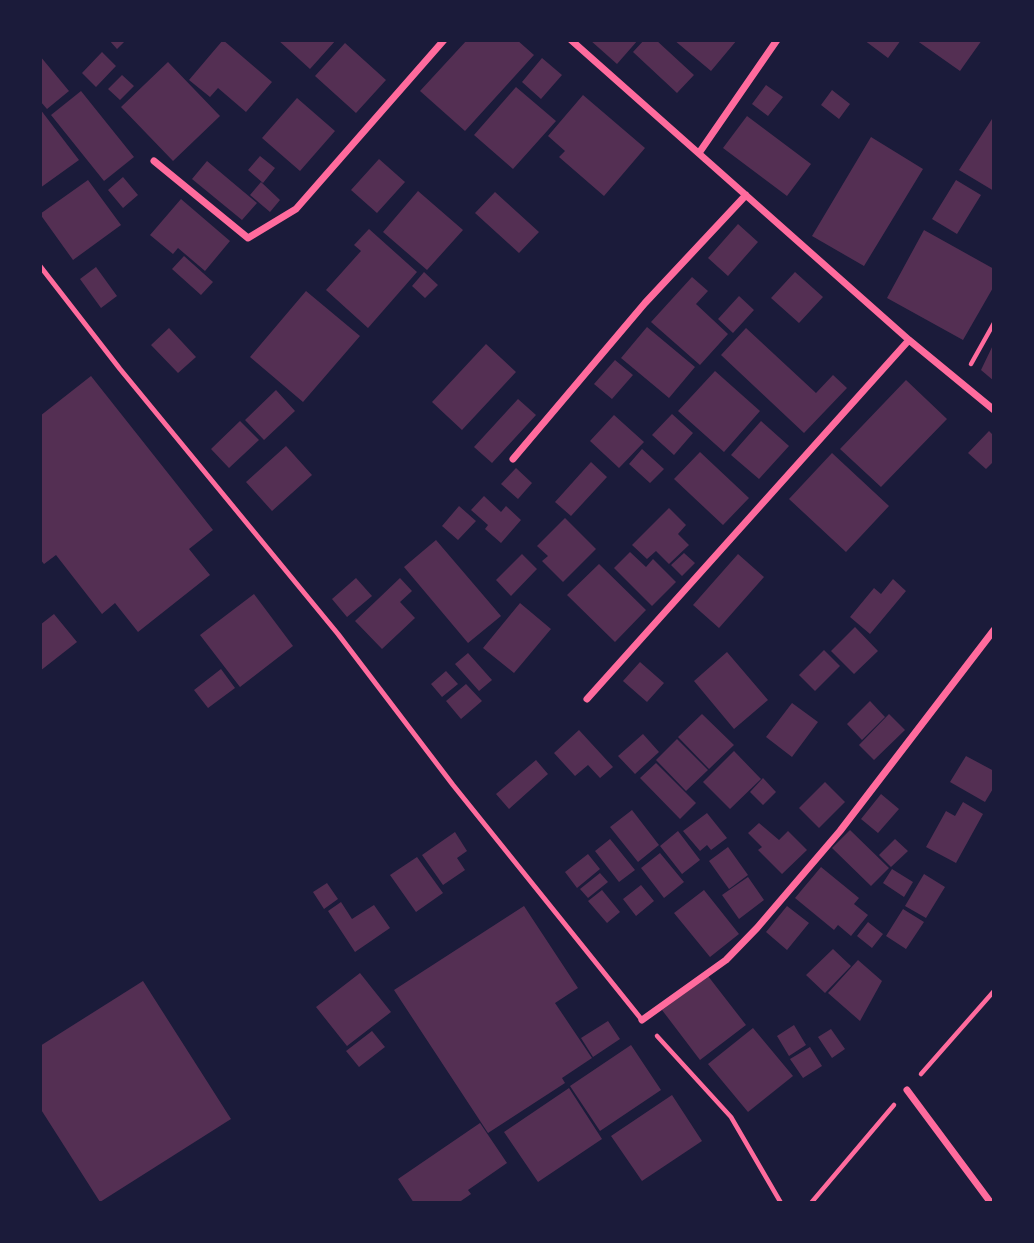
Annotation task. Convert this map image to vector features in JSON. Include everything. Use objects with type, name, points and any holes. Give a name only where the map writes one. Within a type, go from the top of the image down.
[{"type":"street","points":[[154,161],[247,238],[296,209],[444,40]]},
{"type":"street","points":[[571,40],[909,340],[994,410]]},
{"type":"street","points":[[699,153],[778,40]]},
{"type":"street","points":[[513,459],[645,303],[746,195]]},
{"type":"street","points":[[587,699],[909,340]]},
{"type":"street","points":[[642,1020],[726,960],[757,929],[840,831],[994,630]]},
{"type":"street","points":[[907,1090],[991,1203]]},
{"type":"lane","points":[[40,266],[120,369],[338,634],[453,785],[642,1020]]},
{"type":"path","points":[[961,384],[994,323]]},
{"type":"path","points":[[642,1020],[731,1117],[781,1203]]},
{"type":"building","points":[[109,40],[126,40],[117,49]]},
{"type":"building","points":[[223,40],[272,82],[246,112],[218,88],[210,97],[189,80]]},
{"type":"building","points":[[278,40],[336,40],[310,69]]},
{"type":"building","points":[[467,40],[517,40],[534,55],[465,131],[420,91]]},
{"type":"building","points":[[590,40],[638,40],[617,64]]},
{"type":"building","points":[[644,40],[656,40],[694,75],[677,93],[633,52]]},
{"type":"building","points":[[674,40],[737,40],[711,71]]},
{"type":"building","points":[[864,40],[901,40],[888,58]]},
{"type":"building","points":[[916,40],[982,40],[960,71]]},
{"type":"building","points":[[345,43],[386,80],[356,113],[315,76]]},
{"type":"building","points":[[102,52],[116,66],[96,87],[82,73]]},
{"type":"building","points":[[40,56],[69,91],[47,109],[40,101]]},
{"type":"building","points":[[542,58],[562,75],[541,99],[522,82]]},
{"type":"building","points":[[168,62],[220,116],[173,161],[121,107]]},
{"type":"building","points":[[122,75],[134,86],[120,100],[108,89]]},
{"type":"building","points":[[766,85],[783,97],[768,116],[752,104]]},
{"type":"building","points":[[516,87],[556,121],[513,169],[474,135]]},
{"type":"building","points":[[832,90],[850,104],[839,119],[821,105]]},
{"type":"building","points":[[81,91],[134,157],[104,181],[51,115]]},
{"type":"building","points":[[583,95],[645,148],[604,196],[559,157],[565,151],[548,136]]},
{"type":"building","points":[[297,98],[335,131],[300,171],[262,138]]},
{"type":"building","points":[[40,109],[79,160],[40,188]]},
{"type":"building","points":[[747,116],[811,164],[787,196],[723,148]]},
{"type":"building","points":[[992,119],[994,120],[994,191],[959,170]]},
{"type":"building","points":[[871,137],[923,169],[864,266],[812,236]]},
{"type":"building","points":[[260,156],[275,168],[263,183],[248,170]]},
{"type":"building","points":[[379,159],[405,182],[377,213],[351,190]]},
{"type":"building","points":[[207,161],[257,203],[242,220],[192,179]]},
{"type":"building","points":[[123,177],[138,195],[123,208],[108,190]]},
{"type":"building","points":[[88,180],[121,225],[73,260],[40,214]]},
{"type":"building","points":[[956,180],[981,195],[957,234],[932,219]]},
{"type":"building","points":[[261,182],[280,200],[270,212],[250,195]]},
{"type":"building","points":[[418,191],[463,230],[427,270],[383,232]]},
{"type":"building","points":[[495,192],[539,232],[519,253],[475,213]]},
{"type":"building","points":[[181,199],[230,241],[205,271],[178,248],[173,254],[150,235]]},
{"type":"building","points":[[738,224],[758,242],[728,276],[708,258]]},
{"type":"building","points":[[369,229],[417,272],[368,328],[326,290],[361,251],[354,245]]},
{"type":"building","points":[[924,230],[994,269],[994,286],[963,340],[887,298]]},
{"type":"building","points":[[184,256],[213,282],[201,295],[172,269]]},
{"type":"building","points":[[96,267],[117,296],[101,308],[80,279]]},
{"type":"building","points":[[424,272],[438,285],[425,298],[412,286]]},
{"type":"building","points":[[795,272],[823,297],[799,323],[771,298]]},
{"type":"building","points":[[692,277],[708,291],[696,304],[728,334],[700,365],[651,322]]},
{"type":"building","points":[[306,291],[360,336],[303,402],[250,357]]},
{"type":"building","points":[[739,296],[754,310],[733,333],[718,319]]},
{"type":"building","points":[[647,327],[695,367],[669,398],[621,358]]},
{"type":"building","points":[[169,328],[196,357],[178,373],[151,345]]},
{"type":"building","points":[[746,328],[816,393],[833,375],[847,388],[804,433],[721,355]]},
{"type":"building","points":[[994,343],[994,381],[981,370]]},
{"type":"building","points":[[486,344],[516,372],[462,430],[432,402]]},
{"type":"building","points":[[615,360],[633,375],[612,399],[594,384]]},
{"type":"building","points":[[715,371],[760,411],[724,452],[678,411]]},
{"type":"building","points":[[91,376],[213,530],[189,549],[210,575],[138,632],[115,603],[102,614],[56,555],[44,564],[40,559],[40,416]]},
{"type":"building","points":[[906,380],[947,419],[881,487],[840,449]]},
{"type":"building","points":[[276,390],[295,411],[264,440],[245,420]]},
{"type":"building","points":[[518,399],[536,415],[492,463],[474,447]]},
{"type":"building","points":[[672,414],[693,433],[674,455],[652,435]]},
{"type":"building","points":[[614,415],[644,442],[619,468],[590,441]]},
{"type":"building","points":[[240,421],[259,440],[229,468],[211,449]]},
{"type":"building","points":[[761,421],[789,446],[759,479],[731,455]]},
{"type":"building","points":[[989,431],[994,436],[994,461],[986,469],[968,453]]},
{"type":"building","points":[[286,446],[312,475],[272,511],[246,482]]},
{"type":"building","points":[[642,449],[664,469],[650,483],[629,464]]},
{"type":"building","points":[[700,452],[749,498],[723,525],[674,479]]},
{"type":"building","points":[[832,453],[889,506],[846,552],[789,499]]},
{"type":"building","points":[[591,462],[607,477],[571,516],[555,502]]},
{"type":"building","points":[[516,468],[532,483],[518,499],[501,484]]},
{"type":"building","points":[[484,496],[501,512],[506,506],[521,520],[501,543],[485,529],[488,525],[471,510]]},
{"type":"building","points":[[459,506],[476,521],[458,540],[442,526]]},
{"type":"building","points":[[669,508],[686,525],[678,534],[689,545],[669,564],[656,551],[647,559],[632,545]]},
{"type":"building","points":[[565,518],[596,549],[563,582],[542,561],[548,556],[537,546]]},
{"type":"building","points":[[436,540],[501,616],[468,643],[404,567]]},
{"type":"building","points":[[630,552],[646,567],[653,559],[676,582],[652,606],[614,568]]},
{"type":"building","points":[[684,553],[695,563],[682,576],[671,565]]},
{"type":"building","points":[[522,554],[537,569],[511,596],[496,580]]},
{"type":"building","points":[[738,554],[764,577],[719,628],[693,605]]},
{"type":"building","points":[[599,564],[646,610],[615,642],[567,595]]},
{"type":"building","points":[[356,578],[372,596],[347,617],[332,599]]},
{"type":"building","points":[[400,578],[412,591],[400,602],[415,618],[382,649],[355,621]]},
{"type":"building","points":[[893,579],[906,591],[870,634],[850,617],[874,588],[881,594]]},
{"type":"building","points":[[254,594],[293,646],[240,687],[200,635]]},
{"type":"building","points":[[520,603],[551,629],[514,673],[483,648]]},
{"type":"building","points":[[54,614],[77,642],[40,671],[40,625]]},
{"type":"building","points":[[855,627],[878,651],[854,674],[831,651]]},
{"type":"building","points":[[824,650],[840,666],[815,691],[799,675]]},
{"type":"building","points":[[727,652],[768,700],[734,729],[694,681]]},
{"type":"building","points":[[468,653],[492,680],[479,691],[455,664]]},
{"type":"building","points":[[640,662],[664,683],[647,702],[623,681]]},
{"type":"building","points":[[221,669],[235,688],[208,708],[194,690]]},
{"type":"building","points":[[446,671],[458,684],[442,697],[431,684]]},
{"type":"building","points":[[466,684],[482,701],[461,719],[446,701]]},
{"type":"building","points":[[870,701],[885,717],[862,740],[847,724]]},
{"type":"building","points":[[792,703],[818,722],[792,757],[766,737]]},
{"type":"building","points":[[702,714],[734,745],[709,769],[678,737]]},
{"type":"building","points":[[889,714],[905,730],[874,760],[859,745]]},
{"type":"building","points":[[579,730],[613,767],[600,778],[588,765],[575,776],[554,753]]},
{"type":"building","points":[[643,734],[659,752],[635,774],[618,756]]},
{"type":"building","points":[[677,739],[708,770],[686,791],[656,760]]},
{"type":"building","points":[[734,751],[761,779],[730,809],[703,782]]},
{"type":"building","points":[[966,756],[994,771],[994,787],[985,802],[950,782]]},
{"type":"building","points":[[536,760],[548,774],[509,809],[496,794]]},
{"type":"building","points":[[656,763],[696,803],[680,819],[640,778]]},
{"type":"building","points":[[763,778],[776,792],[763,805],[750,792]]},
{"type":"building","points":[[825,782],[845,802],[819,828],[799,808]]},
{"type":"building","points":[[881,794],[899,809],[878,833],[861,819]]},
{"type":"building","points":[[963,802],[983,814],[956,863],[926,847],[946,811],[955,816]]},
{"type":"building","points":[[632,810],[659,845],[638,862],[610,827]]},
{"type":"building","points":[[707,813],[727,838],[711,850],[707,845],[700,851],[683,831]]},
{"type":"building","points":[[759,823],[779,840],[788,831],[807,850],[782,874],[758,850],[762,847],[748,833]]},
{"type":"building","points":[[850,830],[889,868],[871,886],[832,848]]},
{"type":"building","points":[[678,831],[700,860],[682,874],[660,846]]},
{"type":"building","points":[[455,832],[467,851],[457,858],[465,870],[443,885],[422,855]]},
{"type":"building","points":[[610,839],[635,870],[619,882],[595,851]]},
{"type":"building","points":[[895,839],[908,851],[891,867],[879,855]]},
{"type":"building","points":[[728,847],[748,875],[729,889],[709,861]]},
{"type":"building","points":[[660,853],[684,882],[664,898],[641,868]]},
{"type":"building","points":[[588,854],[600,869],[577,888],[565,872]]},
{"type":"building","points":[[417,857],[443,893],[416,912],[390,875]]},
{"type":"building","points":[[821,867],[859,898],[854,904],[868,915],[851,936],[838,925],[834,930],[795,898]]},
{"type":"building","points":[[892,869],[913,882],[904,897],[883,883]]},
{"type":"building","points":[[600,873],[608,882],[588,898],[580,889]]},
{"type":"building","points":[[924,874],[945,887],[926,918],[905,906]]},
{"type":"building","points":[[748,877],[764,900],[739,919],[722,895]]},
{"type":"building","points":[[327,883],[338,899],[324,909],[313,892]]},
{"type":"building","points":[[641,885],[654,901],[636,916],[623,899]]},
{"type":"building","points":[[602,890],[620,912],[607,923],[588,901]]},
{"type":"building","points":[[704,890],[739,934],[710,957],[674,913]]},
{"type":"building","points":[[341,902],[352,919],[374,905],[390,928],[355,952],[328,911]]},
{"type":"building","points":[[524,906],[578,988],[555,1003],[592,1058],[562,1078],[565,1083],[488,1133],[394,990]]},
{"type":"building","points":[[787,906],[809,923],[787,950],[766,932]]},
{"type":"building","points":[[903,909],[924,922],[906,949],[886,936]]},
{"type":"building","points":[[868,922],[883,934],[872,948],[857,936]]},
{"type":"building","points":[[833,949],[851,966],[825,993],[806,975]]},
{"type":"building","points":[[858,960],[882,981],[860,1021],[828,993]]},
{"type":"building","points":[[360,973],[391,1012],[347,1046],[316,1007]]},
{"type":"building","points":[[708,976],[746,1025],[700,1060],[662,1010]]},
{"type":"building","points":[[143,981],[231,1119],[100,1202],[40,1108],[40,1046]]},
{"type":"building","points":[[608,1021],[620,1039],[593,1057],[581,1038]]},
{"type":"building","points":[[794,1025],[806,1045],[789,1056],[777,1036]]},
{"type":"building","points":[[753,1028],[793,1076],[748,1112],[708,1064]]},
{"type":"building","points":[[831,1029],[845,1049],[832,1058],[818,1037]]},
{"type":"building","points":[[372,1031],[385,1047],[359,1067],[346,1051]]},
{"type":"building","points":[[631,1045],[661,1090],[600,1131],[570,1086]]},
{"type":"building","points":[[810,1047],[822,1066],[803,1078],[790,1059]]},
{"type":"building","points":[[569,1088],[602,1139],[538,1182],[504,1132]]},
{"type":"building","points":[[672,1095],[702,1141],[642,1181],[611,1136]]},
{"type":"building","points":[[480,1123],[507,1163],[468,1190],[471,1194],[458,1203],[414,1203],[398,1179]]}]
